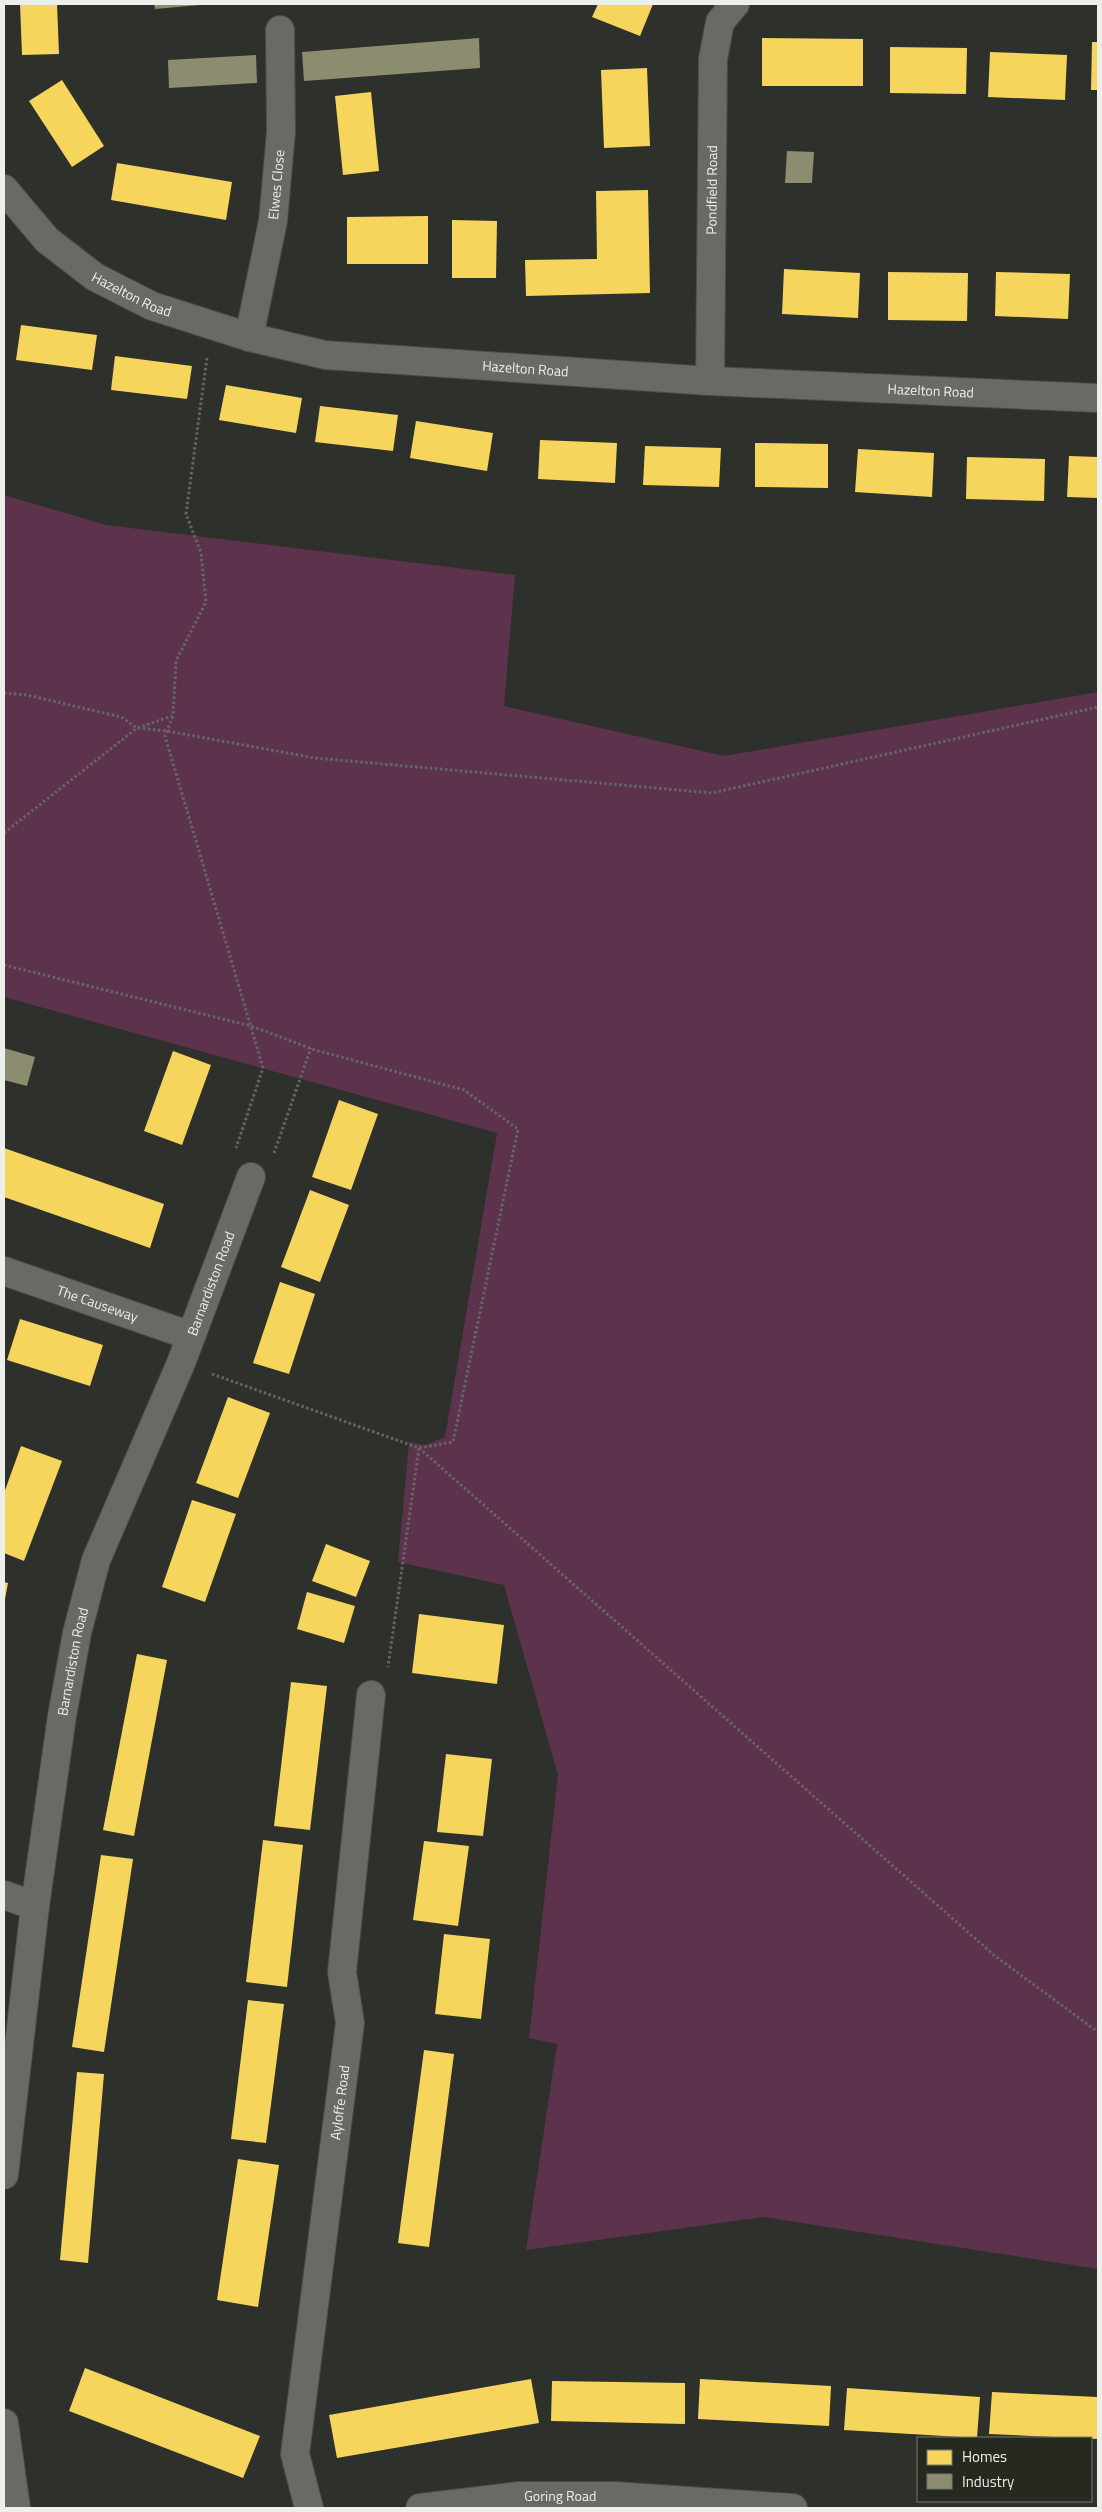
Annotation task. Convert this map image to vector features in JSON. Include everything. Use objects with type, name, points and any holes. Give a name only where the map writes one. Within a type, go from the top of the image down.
[{"type":"street","name":"Pondfield Road","points":[[710,381],[713,59],[720,22],[735,4]]},
{"type":"street","name":"Elwes Close","points":[[249,337],[273,221],[281,132],[280,30]]},
{"type":"street","name":"Hazelton Road","points":[[4,189],[47,240],[94,277],[152,306],[249,337],[326,355],[710,381],[1098,398]]},
{"type":"street","name":"Barnardiston Road","points":[[4,2175],[35,1906],[62,1716],[77,1632],[96,1560],[181,1363],[250,1177]]},
{"type":"street","name":"The Causeway","points":[[4,1271],[191,1336]]},
{"type":"street","name":"Ayloffe Road","points":[[309,2508],[295,2454],[350,2023],[342,1972],[371,1695]]},
{"type":"street","points":[[4,1895],[35,1906]]},
{"type":"street","points":[[4,2423],[16,2508]]},
{"type":"street","name":"Goring Road","points":[[420,2508],[519,2496],[614,2496],[793,2508]]},
{"type":"path","points":[[212,326],[186,514],[201,553],[206,602],[176,661],[173,716],[165,736],[263,1068],[228,1171],[264,1182],[311,1048]]},
{"type":"path","points":[[4,693],[27,695],[121,717],[137,728],[167,731],[315,758],[712,793],[1098,707]]},
{"type":"path","points":[[4,833],[137,728],[173,716]]},
{"type":"path","points":[[4,965],[250,1026],[311,1048],[464,1090],[518,1129],[452,1442],[419,1448]]},
{"type":"path","points":[[181,1363],[419,1448],[995,1956],[1098,2032]]},
{"type":"path","points":[[371,1695],[384,1695],[419,1448]]},
{"type":"shaded area","points":[[4,495],[106,525],[515,575],[504,706],[724,756],[1098,692],[1098,2269],[763,2217],[526,2250],[557,2044],[529,2038],[558,1775],[504,1585],[398,1562],[409,1442],[426,1445],[445,1437],[497,1133],[4,997]]},
{"type":"building: Homes","points":[[20,4],[57,4],[59,54],[22,55]]},
{"type":"building: Homes","points":[[598,4],[653,4],[640,36],[592,17]]},
{"type":"building: Homes","points":[[762,38],[863,39],[863,86],[762,86]]},
{"type":"building: Homes","points":[[1092,42],[1098,42],[1098,90],[1091,90]]},
{"type":"building: Homes","points":[[890,47],[967,48],[966,94],[890,93]]},
{"type":"building: Homes","points":[[990,52],[1067,55],[1065,100],[988,97]]},
{"type":"building: Homes","points":[[647,68],[650,146],[604,148],[601,70]]},
{"type":"building: Homes","points":[[62,80],[104,146],[72,167],[29,101]]},
{"type":"building: Homes","points":[[371,92],[379,171],[343,175],[335,96]]},
{"type":"building: Homes","points":[[117,163],[232,182],[226,220],[111,200]]},
{"type":"building: Homes","points":[[648,190],[650,293],[526,296],[525,260],[597,259],[596,191]]},
{"type":"building: Homes","points":[[428,216],[428,264],[347,264],[347,217]]},
{"type":"building: Homes","points":[[452,220],[497,221],[496,278],[452,278]]},
{"type":"building: Homes","points":[[784,269],[860,273],[858,318],[782,314]]},
{"type":"building: Homes","points":[[888,272],[968,273],[967,321],[888,320]]},
{"type":"building: Homes","points":[[996,272],[1070,274],[1068,319],[995,316]]},
{"type":"building: Homes","points":[[21,325],[97,335],[92,370],[16,360]]},
{"type":"building: Homes","points":[[115,356],[192,366],[187,399],[111,390]]},
{"type":"building: Homes","points":[[226,385],[302,398],[296,433],[219,420]]},
{"type":"building: Homes","points":[[320,406],[398,415],[393,451],[315,442]]},
{"type":"building: Homes","points":[[416,421],[493,433],[487,471],[410,458]]},
{"type":"building: Homes","points":[[540,440],[617,443],[615,483],[538,479]]},
{"type":"building: Homes","points":[[755,443],[828,444],[828,488],[755,487]]},
{"type":"building: Homes","points":[[645,446],[721,448],[719,487],[643,485]]},
{"type":"building: Homes","points":[[858,449],[934,453],[932,497],[855,492]]},
{"type":"building: Homes","points":[[1069,456],[1098,457],[1098,498],[1067,497]]},
{"type":"building: Homes","points":[[967,457],[1045,459],[1044,501],[966,499]]},
{"type":"building: Homes","points":[[173,1051],[211,1065],[182,1145],[144,1131]]},
{"type":"building: Homes","points":[[339,1100],[378,1114],[351,1190],[312,1177]]},
{"type":"building: Homes","points":[[4,1148],[164,1204],[150,1248],[4,1197]]},
{"type":"building: Homes","points":[[310,1190],[349,1205],[320,1282],[281,1267]]},
{"type":"building: Homes","points":[[280,1282],[315,1294],[289,1374],[253,1363]]},
{"type":"building: Homes","points":[[20,1319],[103,1345],[90,1386],[7,1360]]},
{"type":"building: Homes","points":[[228,1397],[270,1413],[238,1498],[196,1483]]},
{"type":"building: Homes","points":[[21,1446],[62,1461],[24,1561],[4,1553],[4,1493]]},
{"type":"building: Homes","points":[[192,1500],[236,1514],[205,1602],[162,1587]]},
{"type":"building: Homes","points":[[326,1544],[370,1561],[356,1597],[312,1581]]},
{"type":"building: Homes","points":[[4,1582],[8,1583],[5,1599],[4,1599]]},
{"type":"building: Homes","points":[[307,1592],[355,1606],[344,1643],[297,1629]]},
{"type":"building: Homes","points":[[419,1614],[504,1625],[497,1684],[412,1673]]},
{"type":"building: Homes","points":[[137,1654],[167,1660],[134,1836],[103,1830]]},
{"type":"building: Homes","points":[[291,1682],[327,1686],[310,1830],[274,1826]]},
{"type":"building: Homes","points":[[446,1754],[492,1759],[483,1836],[437,1832]]},
{"type":"building: Homes","points":[[263,1840],[303,1845],[287,1987],[246,1982]]},
{"type":"building: Homes","points":[[424,1841],[469,1846],[458,1926],[413,1920]]},
{"type":"building: Homes","points":[[101,1855],[133,1859],[104,2052],[72,2047]]},
{"type":"building: Homes","points":[[444,1934],[490,1939],[481,2019],[435,2014]]},
{"type":"building: Homes","points":[[248,2000],[284,2004],[266,2143],[231,2139]]},
{"type":"building: Homes","points":[[424,2050],[454,2054],[429,2247],[398,2243]]},
{"type":"building: Homes","points":[[77,2072],[104,2074],[88,2263],[60,2260]]},
{"type":"building: Homes","points":[[238,2159],[279,2165],[258,2307],[217,2300]]},
{"type":"building: Homes","points":[[85,2368],[260,2436],[243,2478],[69,2411]]},
{"type":"building: Homes","points":[[531,2379],[539,2423],[337,2458],[329,2415]]},
{"type":"building: Homes","points":[[700,2379],[831,2386],[829,2426],[698,2419]]},
{"type":"building: Homes","points":[[552,2381],[685,2383],[685,2424],[551,2421]]},
{"type":"building: Homes","points":[[847,2388],[980,2397],[977,2437],[844,2430]]},
{"type":"building: Homes","points":[[992,2392],[1098,2397],[1098,2439],[1092,2439],[1092,2437],[989,2434]]},
{"type":"building: Industry","points":[[154,4],[200,4],[200,5],[155,9]]},
{"type":"building: Industry","points":[[479,38],[480,68],[304,81],[302,52]]},
{"type":"building: Industry","points":[[256,55],[257,83],[169,88],[168,60]]},
{"type":"building: Industry","points":[[787,151],[814,152],[812,183],[785,183]]},
{"type":"building: Industry","points":[[4,1048],[35,1057],[27,1086],[4,1080]]}]
